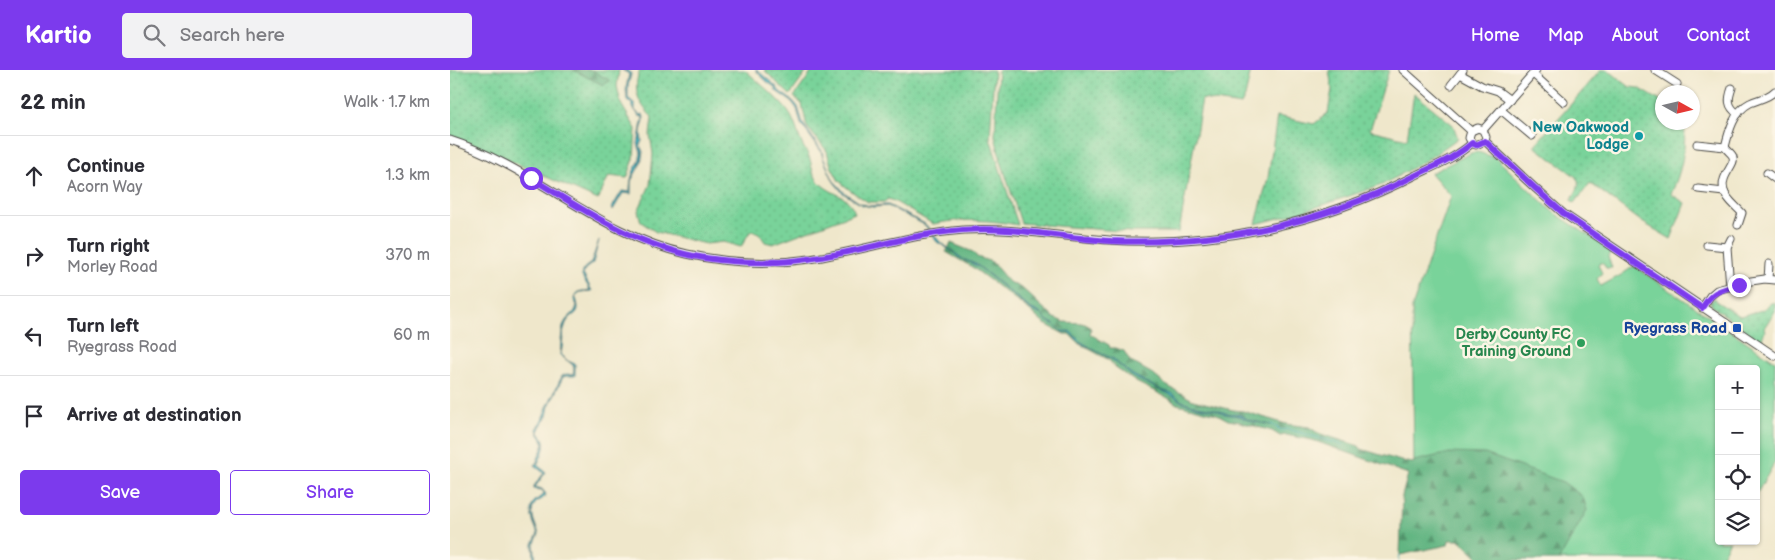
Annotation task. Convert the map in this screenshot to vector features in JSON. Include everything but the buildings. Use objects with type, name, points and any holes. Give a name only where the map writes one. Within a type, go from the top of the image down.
[{"type":"street","points":[[1403,70],[1471,131]]},
{"type":"street","points":[[1655,70],[1677,84]]},
{"type":"street","points":[[1451,85],[1462,72],[1482,86],[1498,91],[1510,100]]},
{"type":"street","points":[[1483,130],[1534,72],[1564,102]]},
{"type":"street","points":[[1732,88],[1728,101],[1729,106],[1738,114]]},
{"type":"street","points":[[1726,147],[1732,123],[1738,114],[1749,104],[1775,91]]},
{"type":"street","points":[[1501,110],[1532,136]]},
{"type":"street","points":[[1471,131],[1478,128],[1483,130],[1486,137],[1485,141],[1564,214],[1775,356]]},
{"type":"street","points":[[1471,131],[1469,138],[1472,143],[1476,145],[1485,141]]},
{"type":"street","points":[[450,140],[502,162],[619,230],[655,245],[690,255],[735,262],[765,263],[826,256],[931,234],[965,230],[1145,241],[1187,240],[1246,233],[1312,218],[1357,202],[1429,169],[1472,143]]},
{"type":"street","points":[[1697,144],[1726,147],[1733,156],[1733,160],[1724,177],[1724,192],[1742,214],[1738,225]]},
{"type":"street","points":[[1767,173],[1775,179]]},
{"type":"street","points":[[1698,190],[1724,192]]},
{"type":"street","points":[[1730,287],[1727,247],[1731,239]]},
{"type":"street","points":[[1708,245],[1727,247]]},
{"type":"street","points":[[1702,308],[1714,292],[1751,281],[1772,280],[1769,264]]},
{"type":"green space","points":[[450,70],[619,70],[617,86],[621,104],[636,129],[634,159],[627,178],[609,176],[598,200],[479,147],[450,137]]},
{"type":"green space","points":[[573,70],[592,70],[610,81],[603,85]]},
{"type":"green space","points":[[640,70],[745,70],[788,111],[808,154],[814,175],[819,182],[824,187],[844,198],[855,213],[773,244],[765,242],[759,233],[753,231],[749,233],[741,247],[723,242],[706,244],[656,232],[641,222],[638,211],[650,185],[653,154],[650,135],[652,117],[640,101],[637,90]]},
{"type":"green space","points":[[764,70],[808,70],[790,95]]},
{"type":"green space","points":[[813,70],[994,70],[990,138],[1018,225],[976,220],[933,224],[894,201],[888,199],[884,202],[868,202],[851,191],[839,181],[831,166],[827,151],[807,127],[802,104],[794,97]]},
{"type":"green space","points":[[998,70],[1251,70],[1245,97],[1241,105],[1202,99],[1179,232],[1131,232],[1021,223],[1000,158],[1002,157],[1000,157],[995,136]]},
{"type":"green space","points":[[1329,70],[1389,70],[1370,130],[1407,139],[1414,93],[1453,125],[1458,138],[1430,158],[1382,185],[1302,212],[1256,224],[1268,178],[1277,116],[1314,124],[1328,113],[1332,89]]},
{"type":"green space","points":[[1601,70],[1608,70],[1630,87],[1639,88],[1655,98],[1655,130],[1685,130],[1682,159],[1678,177],[1671,194],[1685,203],[1671,239],[1642,222],[1590,183],[1575,203],[1571,200],[1579,182],[1575,176],[1534,146]]},
{"type":"green space","name":"Derby County FC Training Ground","points":[[1478,152],[1496,158],[1553,212],[1611,250],[1608,257],[1612,268],[1606,268],[1602,262],[1598,265],[1602,273],[1597,279],[1601,286],[1634,266],[1775,361],[1775,462],[1760,488],[1760,365],[1715,365],[1715,545],[1728,545],[1719,560],[1559,560],[1587,510],[1583,497],[1563,482],[1485,454],[1449,453],[1414,461],[1412,308],[1451,196],[1431,173],[1471,153]]},
{"type":"green space","points":[[951,243],[973,252],[977,257],[992,262],[1009,282],[1023,289],[1054,318],[1064,322],[1088,325],[1091,329],[1090,334],[1109,345],[1110,348],[1124,351],[1130,361],[1193,400],[1243,411],[1286,424],[1309,427],[1318,433],[1359,446],[1361,449],[1401,461],[1413,463],[1414,461],[1449,453],[1485,454],[1563,482],[1583,497],[1587,510],[1559,560],[1481,560],[1460,540],[1449,540],[1448,545],[1400,555],[1402,496],[1408,474],[1312,440],[1286,435],[1280,436],[1272,431],[1177,404],[1136,382],[1117,369],[1109,360],[1078,343],[1069,334],[1064,334],[1043,323],[1023,305],[972,267],[946,252]]},
{"type":"green space","points":[[1715,298],[1717,302],[1740,316],[1762,310],[1775,302],[1775,311],[1764,328],[1761,342],[1712,306],[1710,302]]},
{"type":"water","points":[[622,70],[629,71],[631,74],[628,98],[635,104],[635,110],[640,115],[643,114],[644,117],[640,145],[643,152],[641,163],[631,181],[631,194],[623,193],[613,210],[611,209],[622,191],[630,192],[630,184],[632,176],[641,153],[638,144],[643,117],[639,116],[632,106],[632,104],[627,100],[626,88],[629,74]]},
{"type":"water","points":[[755,70],[777,87],[779,91],[798,107],[803,124],[822,151],[831,176],[823,158],[821,151],[801,124],[797,109],[792,102],[776,91],[776,88]]},
{"type":"water","points":[[833,180],[845,193],[860,203],[869,206],[888,205],[925,224],[940,242],[963,259],[976,264],[1030,308],[1042,315],[1032,311],[979,267],[958,257],[937,242],[925,225],[888,206],[873,207],[862,205],[843,193]]},
{"type":"water","points":[[599,240],[593,263],[585,269],[583,274],[592,291],[580,292],[575,296],[579,292],[590,290],[582,276],[583,270],[591,263]]},
{"type":"water","points":[[575,296],[578,308],[565,326],[561,354],[568,361],[575,364],[575,376],[563,377],[549,406],[547,416],[540,427],[539,433],[545,444],[537,465],[546,472],[535,487],[542,489],[546,494],[534,505],[532,513],[539,534],[534,545],[536,560],[534,560],[533,544],[538,534],[532,517],[531,508],[532,504],[544,493],[542,490],[534,489],[534,486],[544,473],[535,466],[544,444],[537,429],[562,376],[567,374],[573,375],[573,365],[560,355],[564,324],[577,305],[574,300]]},
{"type":"water","points":[[1061,331],[1070,331],[1080,341],[1114,359],[1133,375],[1161,390],[1172,393],[1182,401],[1226,413],[1241,415],[1249,420],[1271,425],[1250,421],[1238,416],[1225,414],[1182,402],[1133,377],[1113,360],[1079,342],[1069,332]]},
{"type":"waterway","points":[[1271,424],[1281,430],[1288,429],[1343,445]]},
{"type":"waterway","points":[[1399,560],[1400,555]]},
{"type":"place","name":"New Oakwood Lodge","points":[[1639,136]]},
{"type":"place","name":"Ryegrass Road","points":[[1737,328]]},
{"type":"place","name":"Derby County FC Training Ground","points":[[1581,343]]},
{"type":"route","points":[[531,178],[619,230],[655,245],[704,258],[765,263],[809,259],[928,234],[965,230],[1008,231],[1136,241],[1187,240],[1246,233],[1312,218],[1357,202],[1394,187],[1429,169],[1472,143],[1476,145],[1485,141],[1564,214],[1702,308],[1710,296],[1717,290],[1739,285]]}]
